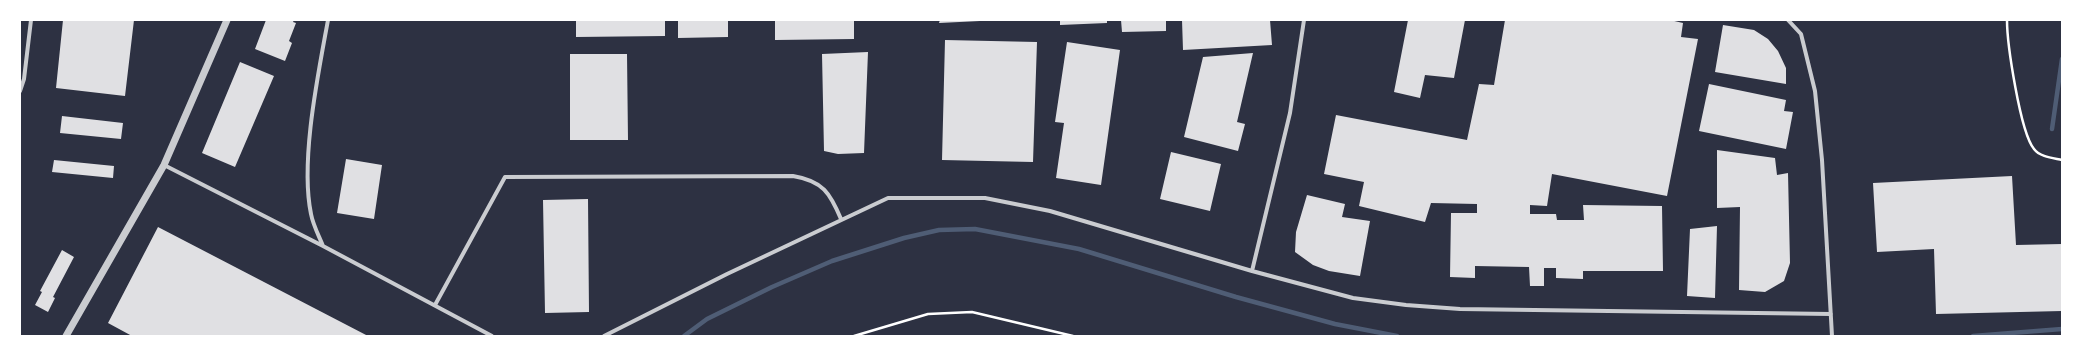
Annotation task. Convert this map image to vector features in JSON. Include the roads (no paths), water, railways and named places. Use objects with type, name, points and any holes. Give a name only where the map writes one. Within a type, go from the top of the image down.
[{"type":"street","points":[[20,91],[24,79],[31,20]]},
{"type":"street","points":[[66,336],[164,165],[227,20]]},
{"type":"street","points":[[324,246],[311,215],[308,182],[311,124],[328,20]]},
{"type":"street","points":[[1252,271],[1290,113],[1304,20]]},
{"type":"street","points":[[1788,20],[1801,34],[1815,91],[1822,160],[1832,336]]},
{"type":"street","points":[[164,165],[324,246],[492,336]]},
{"type":"street","points":[[435,305],[505,177],[793,176],[807,178],[827,191],[841,219]]},
{"type":"street","points":[[606,336],[841,219],[888,198],[985,198],[1043,210],[1252,271],[1354,298],[1414,306],[1460,309],[1831,314]]},
{"type":"waterway","points":[[2052,129],[2062,59]]},
{"type":"waterway","points":[[684,336],[707,319],[772,287],[832,261],[904,238],[939,230],[975,229],[1079,249],[1236,297],[1335,324],[1397,336]]},
{"type":"waterway","points":[[1973,336],[2062,329]]}]
